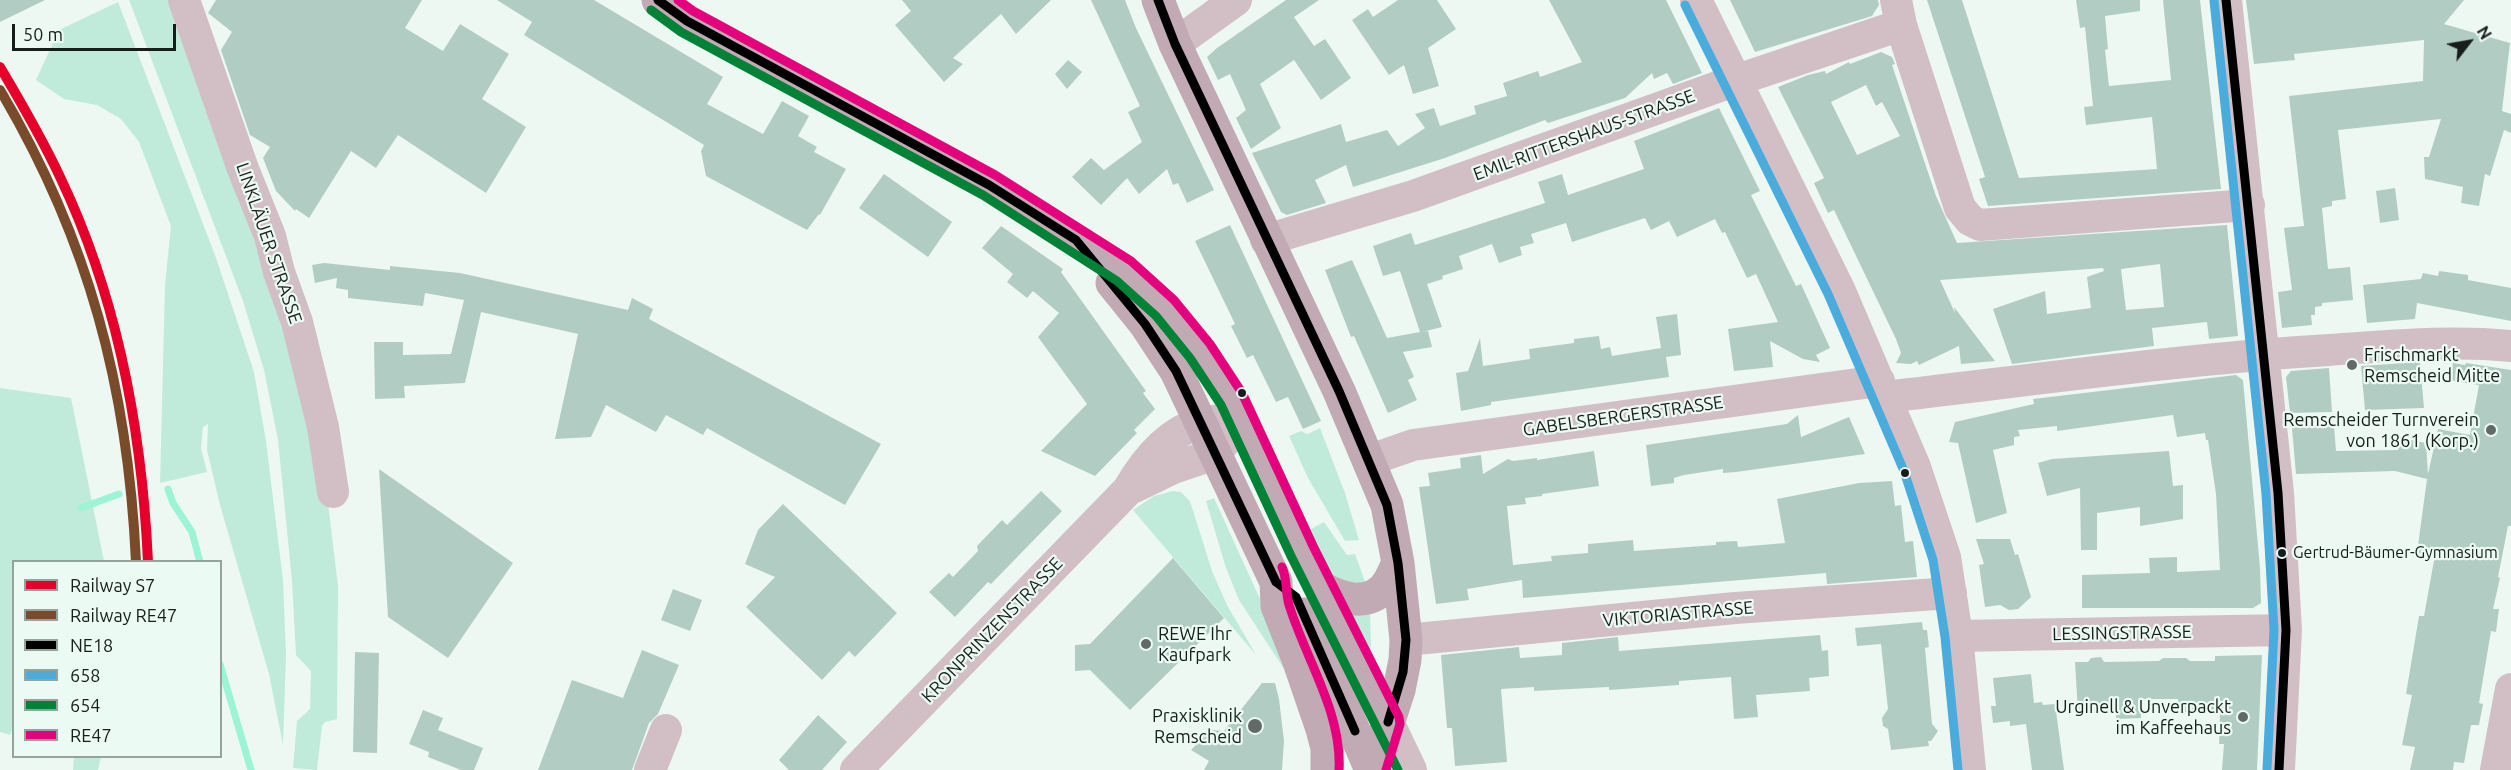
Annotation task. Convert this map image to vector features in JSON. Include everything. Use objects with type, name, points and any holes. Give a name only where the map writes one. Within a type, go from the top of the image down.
[{"type":"main road","points":[[658,0],[687,21],[989,185],[1124,271],[1165,308],[1222,382],[1388,722]]},
{"type":"main road","points":[[1158,0],[1175,44],[1370,460],[1387,505],[1398,563],[1406,640],[1403,672],[1372,770]]},
{"type":"main road","points":[[1076,240],[1145,324],[1176,371],[1276,582],[1277,606],[1322,729],[1328,768]]},
{"type":"main road","points":[[1322,588],[1342,598],[1357,600],[1374,595],[1384,588],[1398,563]]},
{"type":"main road","points":[[1276,582],[1296,597],[1372,770]]},
{"type":"main road","points":[[1328,768],[1355,731],[1388,722]]},
{"type":"street","name":"LINKLÄUER STRASSE","points":[[184,0],[243,169],[270,236],[279,272],[297,322],[323,428],[333,492]]},
{"type":"street","points":[[1175,44],[1236,0]]},
{"type":"street","points":[[1696,0],[1734,81],[1839,289],[1915,466],[1945,557],[1957,636],[1970,770]]},
{"type":"street","points":[[2226,0],[2278,493],[2286,630],[2279,770]]},
{"type":"street","points":[[1898,13],[1960,208],[1970,220],[1980,225],[2249,205]]},
{"type":"street","name":"EMIL-RITTERSHAUS-STRASSE","points":[[1266,240],[1413,196],[1734,81],[1898,13]]},
{"type":"street","name":"GABELSBERGERSTRASSE","points":[[1370,460],[1413,446],[1882,389],[2263,354],[2470,342],[2511,346]]},
{"type":"street","points":[[1215,454],[1242,420]]},
{"type":"street","name":"KRONPRINZENSTRASSE","points":[[856,770],[1128,490],[1140,468],[1171,438],[1200,422],[1242,420]]},
{"type":"street","name":"KRONPRINZENSTRASSE","points":[[1128,490],[1173,468],[1215,454]]},
{"type":"street","name":"VIKTORIASTRASSE","points":[[1406,640],[1735,608],[1951,593]]},
{"type":"street","name":"LESSINGSTRASSE","points":[[1957,636],[2286,630]]},
{"type":"street","points":[[2496,770],[2511,689]]},
{"type":"street","points":[[1388,722],[1410,770]]},
{"type":"street","points":[[650,770],[666,730]]},
{"type":"green space","points":[[129,0],[168,0],[243,211],[268,263],[327,495],[338,586],[337,719],[325,722],[322,726],[317,770],[293,768],[297,721],[310,709],[311,671],[296,655],[292,581],[278,440],[264,370],[243,301]]},
{"type":"green space","points":[[118,2],[215,255],[254,372],[266,441],[283,580],[286,654],[283,745],[269,674],[220,505],[207,450],[208,424],[203,427],[201,448],[207,472],[160,483],[165,285],[171,226],[139,142],[121,119],[97,105],[64,99],[36,80],[59,30]]},
{"type":"green space","points":[[0,388],[71,398],[104,560],[12,560],[12,730],[10,735],[0,732]]},
{"type":"green space","points":[[1320,428],[1345,493],[1359,540],[1345,541],[1308,478],[1289,436],[1301,431],[1307,434]]},
{"type":"green space","points":[[1173,491],[1181,492],[1190,501],[1212,571],[1227,605],[1256,655],[1133,510],[1154,496]]},
{"type":"green space","points":[[1214,498],[1271,623],[1286,672],[1239,600],[1226,568],[1206,501]]},
{"type":"green space","points":[[1324,522],[1347,555],[1355,554],[1366,584],[1334,579],[1314,540],[1311,529]]},
{"type":"green space","points":[[1370,612],[1371,643],[1369,665],[1350,615]]},
{"type":"green space","points":[[74,758],[101,758],[98,770],[73,770]]},
{"type":"building","points":[[0,0],[45,0],[0,22]]},
{"type":"building","points":[[216,0],[422,0],[405,28],[443,51],[460,24],[509,54],[482,99],[526,127],[486,193],[398,135],[376,168],[351,151],[309,218],[296,209],[295,211],[276,191],[263,158],[270,147],[250,135],[221,50],[232,32],[208,13]]},
{"type":"building","points":[[497,0],[594,0],[723,77],[707,104],[763,134],[782,101],[809,116],[798,136],[817,147],[814,152],[846,169],[820,215],[807,230],[706,176],[701,151],[704,145],[524,35],[532,22]]},
{"type":"building","points":[[902,0],[1051,0],[1016,34],[1001,14],[953,58],[963,64],[944,82],[895,25],[911,11]]},
{"type":"building","points":[[1091,0],[1125,0],[1136,28],[1214,190],[1187,203],[1178,183],[1173,185],[1167,169],[1139,194],[1127,178],[1101,205],[1072,177],[1091,158],[1104,170],[1142,142],[1128,112],[1140,106]]},
{"type":"building","points":[[1286,0],[1319,0],[1294,17],[1314,46],[1325,39],[1351,78],[1321,100],[1294,60],[1260,84],[1281,128],[1251,149],[1236,118],[1246,110],[1230,74],[1218,80],[1207,57]]},
{"type":"building","points":[[1398,0],[1437,0],[1456,29],[1428,48],[1439,86],[1413,94],[1404,65],[1389,75],[1352,20],[1368,9],[1373,17]]},
{"type":"building","points":[[1549,0],[1666,0],[1702,73],[1673,84],[1667,73],[1654,79],[1652,73],[1625,98],[1548,123],[1545,120],[1445,158],[1353,187],[1346,165],[1315,180],[1326,203],[1287,215],[1281,212],[1252,153],[1341,124],[1346,142],[1387,130],[1398,146],[1425,128],[1415,114],[1434,108],[1440,126],[1476,114],[1474,106],[1507,96],[1503,83],[1538,71],[1540,77],[1582,62]]},
{"type":"building","points":[[1730,0],[1878,0],[1879,5],[1872,16],[1755,52]]},
{"type":"building","points":[[1927,0],[1962,0],[2019,178],[2157,169],[2152,117],[2086,125],[2084,107],[2093,106],[2085,27],[2080,28],[2076,0],[2140,0],[2140,11],[2105,16],[2108,49],[2105,50],[2109,86],[2171,80],[2163,0],[2200,0],[2221,189],[1988,206],[1979,179],[1985,177]]},
{"type":"building","points":[[2246,0],[2464,0],[2444,24],[2510,43],[2502,111],[2511,114],[2511,133],[2504,130],[2490,176],[2485,174],[2479,206],[2461,203],[2463,187],[2425,179],[2424,157],[2429,157],[2441,119],[2338,130],[2346,199],[2332,201],[2332,206],[2322,208],[2328,269],[2350,267],[2353,300],[2322,303],[2322,306],[2315,307],[2315,315],[2311,315],[2312,325],[2282,328],[2278,292],[2292,290],[2284,228],[2304,226],[2289,96],[2423,81],[2424,40],[2294,54],[2295,60],[2254,64]]},
{"type":"building","points":[[1881,52],[1892,57],[1895,64],[1892,65],[1936,196],[1957,243],[2227,225],[2238,336],[2209,339],[2207,322],[2152,328],[2154,346],[2012,364],[1993,309],[2045,291],[2047,314],[2091,308],[2087,277],[2104,271],[2103,268],[1940,280],[1955,313],[1954,307],[1995,361],[1961,364],[1959,346],[1919,365],[1917,361],[1911,364],[1896,363],[1901,353],[1896,339],[1834,210],[1828,213],[1814,183],[1824,178],[1778,87],[1808,75],[1825,71],[1826,74],[1849,62],[1850,64]],"holes":[[[1866,85],[1876,106],[1882,102],[1900,136],[1857,155],[1831,102]],[[2160,264],[2164,307],[2126,310],[2121,269]]]},
{"type":"building","points":[[1068,60],[1082,72],[1067,89],[1055,74]]},
{"type":"building","points":[[1719,108],[1760,191],[1751,195],[1796,286],[1801,284],[1830,348],[1816,355],[1820,362],[1803,359],[1770,341],[1773,367],[1734,371],[1728,329],[1778,322],[1756,274],[1747,278],[1725,232],[1722,233],[1715,219],[1677,237],[1669,221],[1651,230],[1645,218],[1572,242],[1566,223],[1531,234],[1534,243],[1520,247],[1522,255],[1499,263],[1492,244],[1459,256],[1463,269],[1427,284],[1442,327],[1422,332],[1428,331],[1432,347],[1403,352],[1414,377],[1408,380],[1417,400],[1388,413],[1354,336],[1351,337],[1325,270],[1352,260],[1387,338],[1420,332],[1400,271],[1383,276],[1373,246],[1411,233],[1415,245],[1545,203],[1538,182],[1562,174],[1568,195],[1644,169],[1634,141]]},
{"type":"building","points":[[884,174],[952,222],[928,257],[859,208]]},
{"type":"building","points":[[2395,188],[2399,220],[2380,223],[2376,191]]},
{"type":"building","points":[[1230,225],[1321,421],[1303,429],[1288,397],[1276,402],[1253,355],[1247,358],[1231,326],[1235,324],[1195,241]]},
{"type":"building","points":[[1001,226],[1063,269],[1061,272],[1146,391],[1143,393],[1155,409],[1134,430],[1137,433],[1095,476],[1041,451],[1087,404],[1038,337],[1059,313],[1033,291],[1027,298],[1007,282],[1013,274],[982,248]]},
{"type":"building","points":[[324,263],[390,270],[390,266],[460,273],[628,310],[632,298],[653,309],[649,319],[881,444],[845,505],[707,428],[703,435],[666,415],[656,432],[606,405],[591,437],[555,439],[578,334],[481,312],[465,383],[404,386],[405,398],[375,399],[374,342],[403,342],[403,355],[451,354],[464,300],[425,293],[423,306],[348,298],[348,290],[336,288],[337,278],[315,283],[312,265]]},
{"type":"building","points":[[2439,271],[2468,275],[2468,280],[2511,288],[2511,321],[2417,303],[2415,319],[2367,323],[2363,285],[2421,279],[2423,273],[2438,276]]},
{"type":"building","points":[[1677,314],[1681,355],[1666,357],[1669,377],[1491,402],[1491,405],[1461,411],[1456,373],[1468,371],[1480,338],[1483,366],[1530,359],[1529,349],[1574,343],[1574,339],[1599,336],[1601,349],[1610,347],[1612,356],[1661,348],[1656,317]]},
{"type":"building","points":[[2420,362],[2424,408],[2365,410],[2361,366]]},
{"type":"building","points":[[2453,363],[2511,370],[2511,526],[2508,526],[2498,577],[2500,578],[2493,609],[2499,609],[2496,632],[2491,631],[2479,703],[2483,704],[2479,725],[2471,725],[2464,763],[2454,762],[2453,770],[2410,770],[2415,747],[2402,745],[2412,695],[2406,694],[2419,616],[2424,616],[2435,555],[2417,553],[2427,479],[2395,471],[2296,474],[2291,417],[2334,426],[2336,451],[2398,450],[2401,438],[2426,443],[2428,474],[2438,429],[2470,435],[2479,385],[2449,380]]},
{"type":"building","points":[[2329,368],[2332,412],[2290,413],[2286,377],[2291,371]]},
{"type":"building","points":[[2236,375],[2243,380],[2260,568],[2261,603],[2253,608],[2082,608],[2082,575],[2150,573],[2149,558],[2177,557],[2177,572],[2220,570],[2216,494],[2208,440],[2206,440],[2205,433],[2177,437],[2173,415],[2057,431],[2057,426],[2018,430],[2020,436],[2014,437],[2014,445],[1993,450],[2007,513],[1976,523],[1958,443],[1949,442],[1955,422],[2034,404],[2033,399]]},
{"type":"building","points":[[1798,415],[1801,437],[1849,417],[1865,454],[1736,472],[1723,473],[1723,469],[1684,475],[1674,478],[1674,483],[1651,486],[1646,445],[1787,424]]},
{"type":"building","points":[[1594,451],[1599,486],[1542,494],[1542,496],[1525,498],[1526,504],[1507,506],[1513,565],[1552,561],[1551,556],[1588,553],[1588,544],[1633,540],[1634,551],[1716,545],[1716,542],[1737,541],[1738,547],[1785,543],[1777,499],[1859,483],[1892,481],[1895,506],[1901,505],[1905,542],[1913,541],[1917,577],[1827,584],[1826,573],[1523,598],[1522,580],[1467,589],[1469,600],[1436,604],[1419,487],[1430,486],[1428,473],[1461,468],[1460,458],[1481,455],[1483,474],[1508,459],[1513,461],[1537,458],[1537,460]]},
{"type":"building","points":[[2169,451],[2173,486],[2183,485],[2183,519],[2140,526],[2140,507],[2097,513],[2097,550],[2081,550],[2080,488],[2047,496],[2038,463],[2052,459]]},
{"type":"building","points":[[379,469],[513,563],[448,658],[388,617]]},
{"type":"building","points":[[1041,491],[1062,511],[991,584],[988,582],[955,617],[929,592],[949,573],[953,577],[978,551],[977,546],[1002,520],[1007,525]]},
{"type":"building","points":[[783,504],[897,613],[855,657],[849,651],[822,680],[746,607],[775,577],[745,564],[758,530]]},
{"type":"building","points":[[1976,539],[2010,539],[2015,555],[2018,554],[2031,597],[2018,609],[2009,610],[2000,605],[1985,607],[1979,565],[1984,564]]},
{"type":"building","points":[[1173,558],[1224,618],[1130,710],[1090,670],[1075,671],[1075,645],[1090,644]]},
{"type":"building","points":[[673,589],[702,600],[690,631],[661,620]]},
{"type":"building","points":[[1922,622],[1923,630],[1927,630],[1929,647],[1925,648],[1932,724],[1938,731],[1931,741],[1928,741],[1929,746],[1891,750],[1888,729],[1883,726],[1882,718],[1888,709],[1881,644],[1857,646],[1855,628]]},
{"type":"building","points":[[1820,635],[1822,651],[1828,650],[1829,676],[1809,678],[1810,691],[1756,695],[1758,717],[1734,719],[1731,677],[1679,681],[1679,685],[1609,690],[1609,687],[1534,691],[1534,687],[1501,689],[1507,762],[1455,766],[1452,728],[1447,728],[1441,655],[1519,647],[1520,658],[1562,655],[1562,643],[1618,637],[1619,651]]},
{"type":"building","points":[[642,650],[679,665],[658,714],[649,723],[632,770],[538,770],[572,680],[623,698]]},
{"type":"building","points":[[355,652],[379,653],[377,753],[353,752]]},
{"type":"building","points":[[2262,655],[2257,770],[2222,770],[2224,744],[2219,744],[2220,712],[2179,712],[2178,699],[2141,699],[2141,718],[2116,719],[2116,711],[2078,712],[2075,662],[2088,662],[2091,658],[2101,657],[2104,662],[2159,661],[2163,658],[2215,661],[2215,656]]},
{"type":"building","points":[[2031,674],[2034,703],[2055,704],[2064,770],[2032,770],[2026,724],[2010,726],[2010,721],[1993,723],[1991,706],[1996,706],[1993,678]]},
{"type":"building","name":"Praxisklinik Remscheid","points":[[1262,683],[1275,683],[1279,699],[1284,741],[1282,770],[1204,770],[1209,761],[1191,750],[1211,730],[1224,731]]},
{"type":"building","points":[[423,710],[443,718],[438,730],[483,748],[474,770],[461,770],[428,757],[429,752],[409,744]]},
{"type":"building","points":[[818,715],[847,742],[822,770],[789,770],[779,760]]},
{"type":"waterway","points":[[168,489],[173,503],[192,532],[199,560]]},
{"type":"waterway","points":[[81,508],[119,494]]},
{"type":"waterway","points":[[222,671],[251,770]]},
{"type":"rail line","name":"S7","points":[[0,67],[40,136],[61,179],[98,271],[124,366],[133,414],[140,463],[148,560]]},
{"type":"rail line","name":"RE47","points":[[0,90],[31,146],[58,203],[80,259],[98,317],[113,376],[124,436],[132,498],[136,560]]},
{"type":"transit line","name":"NE18","points":[[658,0],[687,21],[989,185],[1076,240],[1145,324],[1176,371],[1276,582],[1296,597],[1355,731]]},
{"type":"transit line","name":"RE47","points":[[678,0],[693,11],[995,175],[1131,261],[1174,300],[1210,344],[1242,393],[1313,546],[1399,717],[1400,724],[1386,770]]},
{"type":"transit line","name":"NE18","points":[[1158,0],[1175,44],[1339,391],[1387,505],[1398,563],[1406,640],[1403,672],[1388,722]]},
{"type":"transit line","name":"NE18","points":[[2226,0],[2278,493],[2286,630],[2279,770]]},
{"type":"transit line","name":"658","points":[[2214,1],[2266,494],[2274,630],[2267,769]]},
{"type":"transit line","name":"658","points":[[1685,5],[1828,294],[1904,471],[1933,560],[1945,637],[1958,770]]},
{"type":"transit line","name":"654","points":[[651,10],[681,32],[983,195],[1117,281],[1156,316],[1190,358],[1221,405],[1291,556],[1398,770]]},
{"type":"transit line","name":"RE47","points":[[1282,567],[1290,608],[1322,688],[1335,728],[1339,770]]},
{"type":"place","name":"Frischmarkt Remscheid Mitte","points":[[2352,365]]},
{"type":"place","name":"Remscheider Turnverein von 1861 (Korp.)","points":[[2491,430]]},
{"type":"place","name":"Gertrud-Bäumer-Gymnasium","points":[[2282,553]]},
{"type":"place","name":"REWE Ihr Kaufpark","points":[[1146,644]]},
{"type":"place","name":"Urginell & Unverpackt im Kaffeehaus","points":[[2243,717]]},
{"type":"place","name":"Praxisklinik Remscheid","points":[[1255,726]]}]
